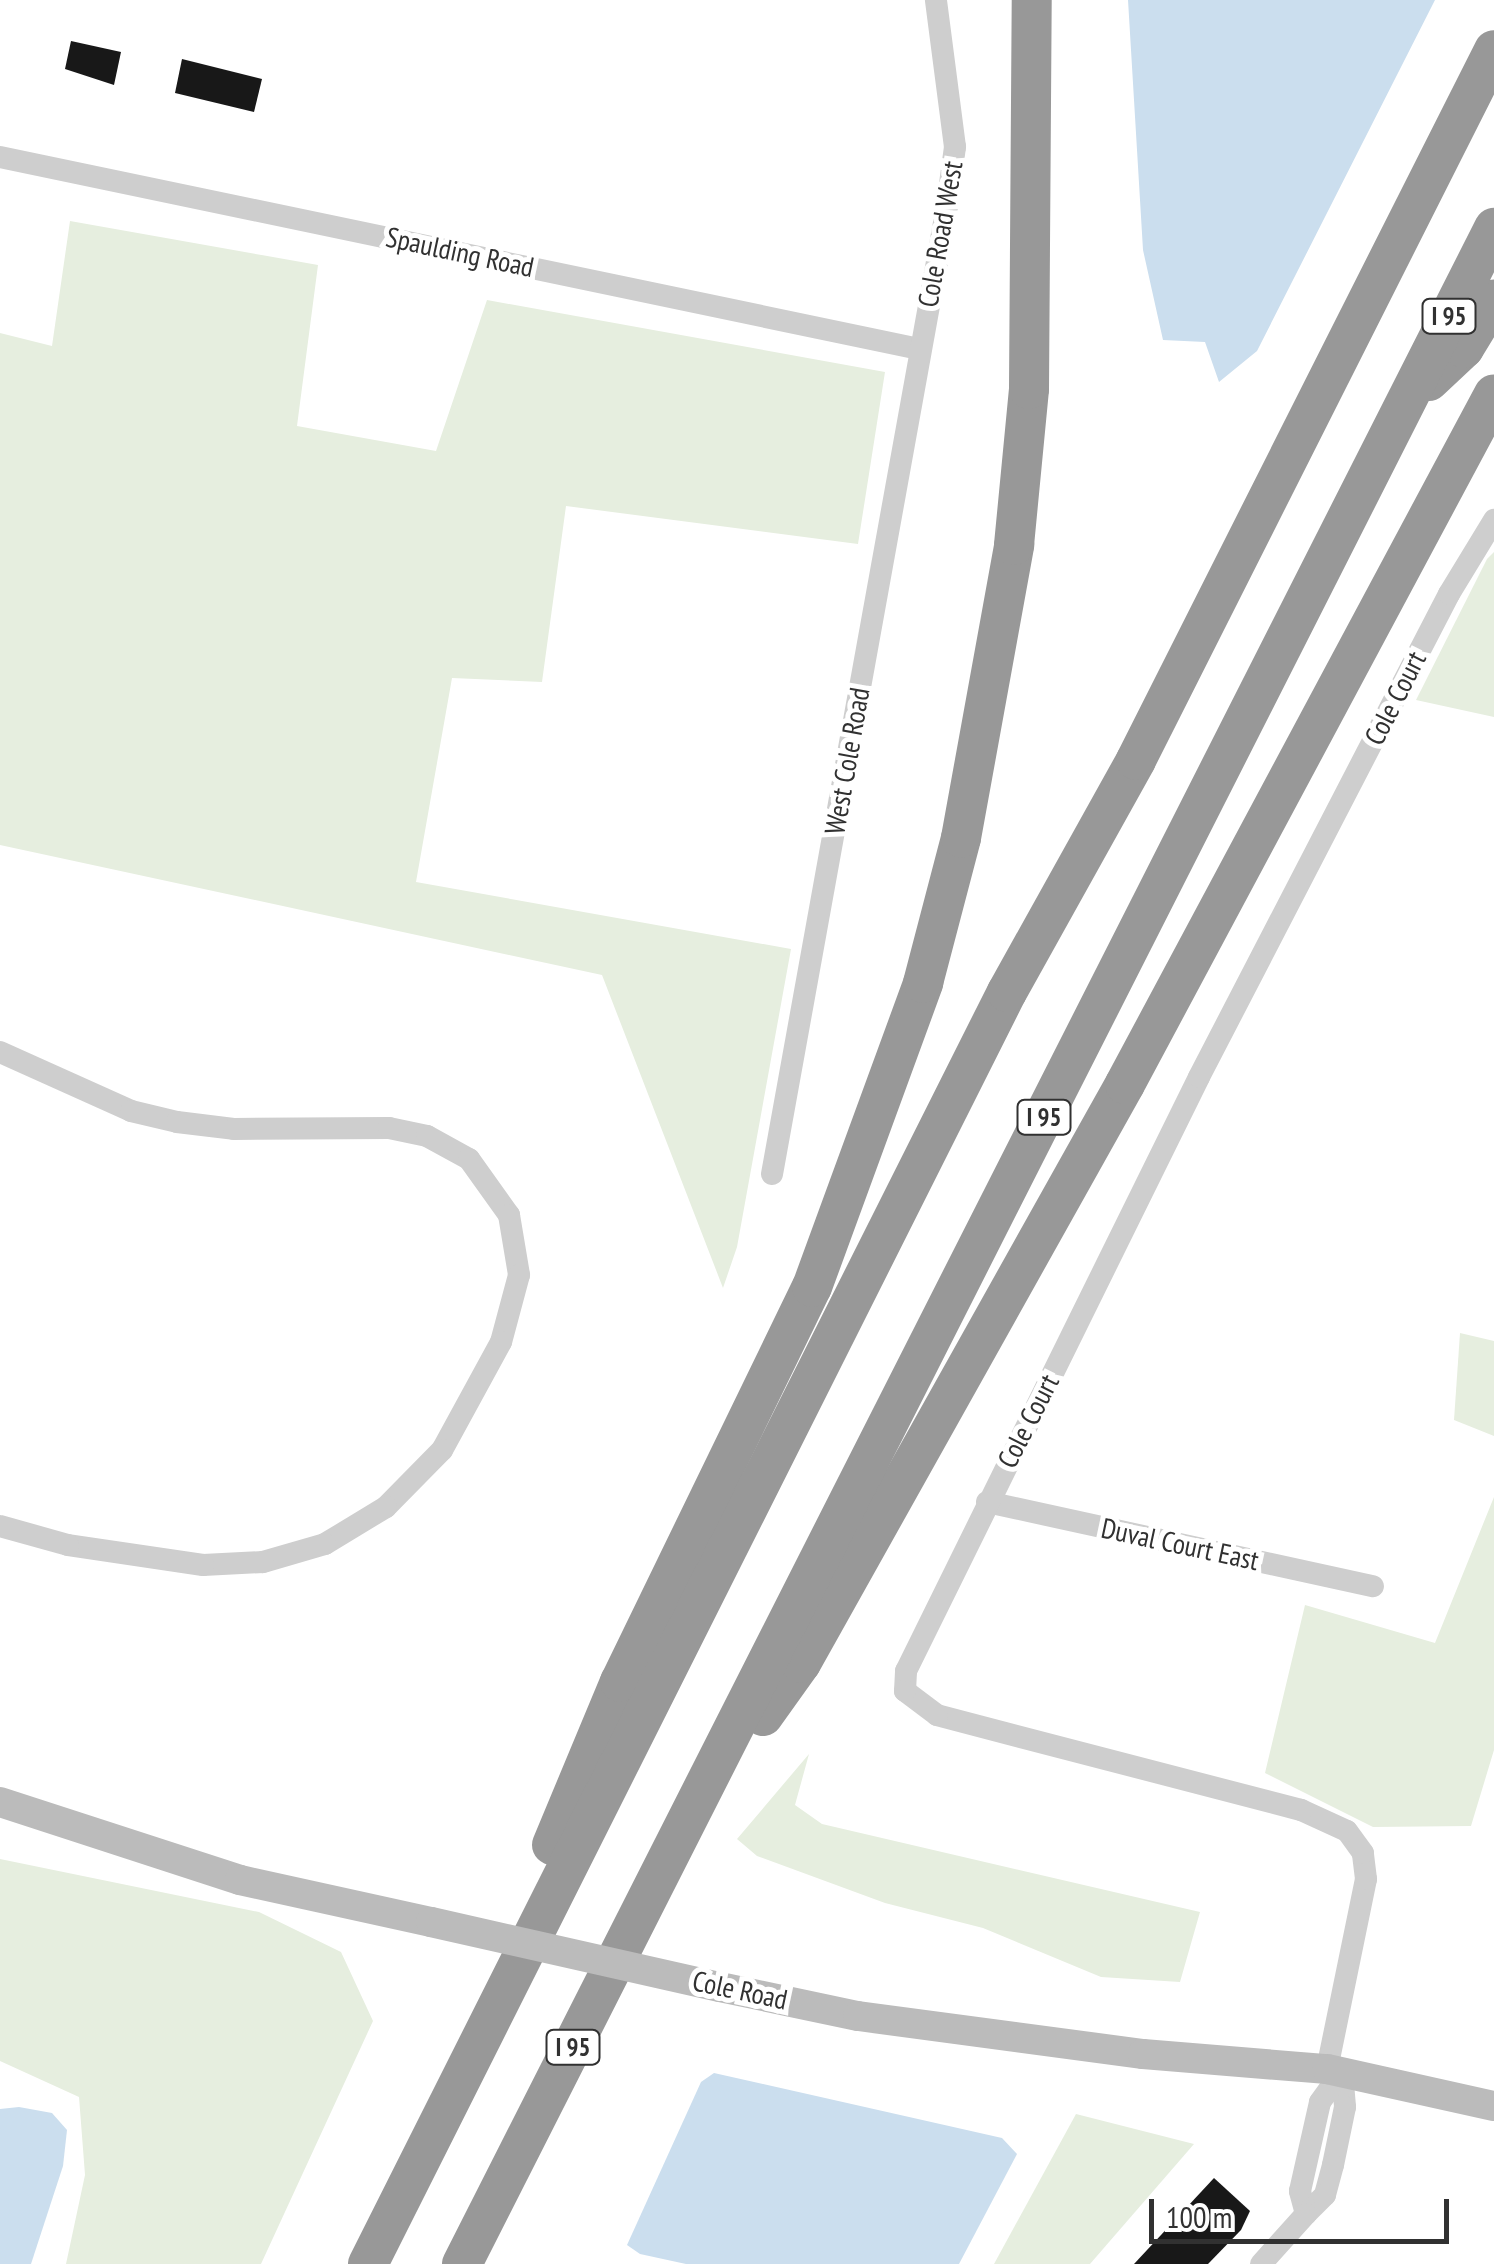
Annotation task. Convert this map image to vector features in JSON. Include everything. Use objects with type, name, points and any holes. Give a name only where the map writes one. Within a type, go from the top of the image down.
[{"type":"highway","points":[[517,1969],[545,1862],[620,1682],[812,1287],[923,982],[961,838],[1014,545],[1029,389],[1032,0]]},
{"type":"highway","points":[[368,2264],[1007,992],[1136,760],[1494,50]]},
{"type":"highway","name":"I 95","points":[[462,2264],[1494,228]]},
{"type":"highway","points":[[1404,405],[1464,348],[1494,298]]},
{"type":"highway","points":[[683,1830],[801,1663],[940,1420],[1494,394]]},
{"type":"street","name":"Cole Road West","points":[[920,348],[955,146],[936,0]]},
{"type":"street","name":"Spaulding Road","points":[[0,157],[920,348]]},
{"type":"street","name":"West Cole Road","points":[[772,1174],[920,348]]},
{"type":"street","name":"Cole Court","points":[[1335,2070],[1366,1879],[1363,1854],[1347,1831],[1302,1810],[937,1716],[905,1691],[912,1651],[1320,842],[1494,520]]},
{"type":"street","points":[[0,1052],[131,1110],[177,1122],[234,1129],[388,1128],[427,1136],[469,1159],[509,1215],[519,1275],[502,1342],[442,1450],[415,1483],[358,1527],[264,1562],[203,1565],[136,1557],[0,1526]]},
{"type":"street","name":"Duval Court East","points":[[987,1502],[1374,1586]]},
{"type":"street","name":"Cole Road","points":[[0,1802],[240,1880],[720,1986],[896,2021],[1143,2054],[1335,2070],[1494,2106]]},
{"type":"street","points":[[1306,2214],[1300,2191],[1320,2102],[1335,2070]]},
{"type":"street","points":[[1260,2264],[1324,2195],[1345,2108],[1335,2070]]},
{"type":"street","points":[[1307,2160],[1332,2165]]},
{"type":"green space","points":[[70,221],[318,265],[297,426],[436,451],[487,300],[885,372],[858,544],[566,506],[542,682],[452,678],[416,882],[791,949],[737,1247],[723,1288],[602,975],[0,845],[0,333],[52,346]]},
{"type":"green space","points":[[1494,552],[1494,717],[1416,700],[1487,559]]},
{"type":"green space","points":[[1460,1333],[1494,1341],[1494,1436],[1454,1420]]},
{"type":"green space","points":[[1494,1497],[1494,1750],[1471,1826],[1373,1827],[1265,1773],[1305,1605],[1435,1643]]},
{"type":"green space","points":[[809,1754],[795,1805],[822,1824],[1200,1912],[1180,1982],[1101,1977],[983,1928],[885,1903],[757,1856],[737,1839]]},
{"type":"green space","points":[[0,1859],[259,1912],[341,1952],[373,2021],[261,2264],[66,2264],[85,2175],[79,2097],[0,2061]]},
{"type":"green space","points":[[1076,2114],[1194,2144],[1090,2264],[994,2264]]},
{"type":"water","points":[[1128,0],[1435,0],[1257,351],[1219,382],[1205,342],[1163,340],[1143,250]]},
{"type":"water","points":[[714,2073],[1002,2138],[1017,2154],[959,2264],[686,2264],[640,2254],[627,2245],[701,2082]]},
{"type":"water","points":[[19,2107],[52,2113],[67,2130],[63,2166],[31,2264],[0,2264],[0,2109]]},
{"type":"building","points":[[71,41],[121,52],[114,85],[65,69]]},
{"type":"building","points":[[182,59],[262,79],[254,112],[175,93]]},
{"type":"building","points":[[1214,2178],[1250,2211],[1241,2230],[1208,2264],[1134,2264]]}]
